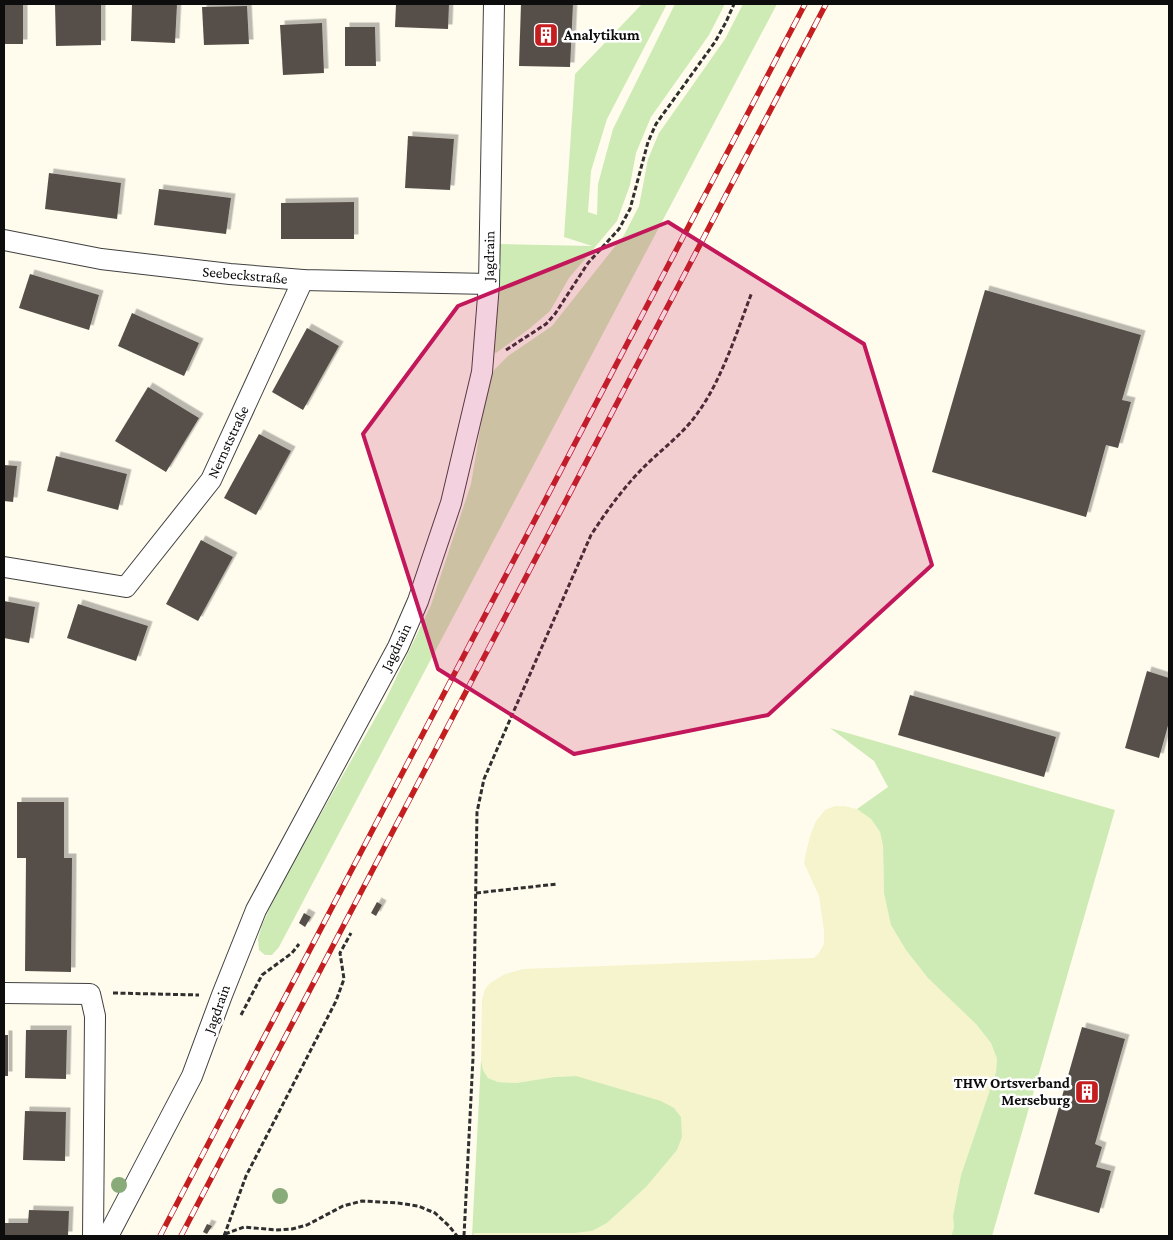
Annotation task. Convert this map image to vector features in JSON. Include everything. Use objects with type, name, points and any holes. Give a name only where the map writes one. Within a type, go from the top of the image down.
[{"type":"street","name":"Jagdrain","points":[[108,1236],[192,1076],[256,910],[398,647],[418,601],[451,503],[482,372],[489,284],[494,4]]},
{"type":"street","name":"Seebeckstraße","points":[[4,240],[101,259],[230,274],[303,280],[489,284]]},
{"type":"street","name":"Nernststraße","points":[[4,567],[126,587],[211,480],[303,280]]},
{"type":"street","points":[[4,993],[90,994],[94,1016],[92,1236]]},
{"type":"path","points":[[482,372],[501,354],[546,324],[555,314],[588,263],[619,229],[630,209],[648,142],[656,124],[715,42],[734,4]]},
{"type":"path","points":[[464,1236],[473,1058],[477,812],[484,779],[591,535],[612,503],[640,470],[688,425],[699,412],[714,384],[737,332],[752,292]]},
{"type":"path","points":[[476,893],[557,884]]},
{"type":"path","points":[[224,1235],[246,1176],[336,1000],[344,979],[340,954],[351,933]]},
{"type":"path","points":[[254,979],[262,975]]},
{"type":"path","points":[[90,994],[222,995]]},
{"type":"path","points":[[224,1235],[244,1227],[276,1230],[292,1229],[307,1225],[343,1206],[362,1201],[398,1202],[418,1206],[435,1213],[457,1236]]},
{"type":"highlighted area","points":[[668,222],[864,344],[932,565],[768,715],[574,754],[438,669],[363,434],[458,306]]},
{"type":"shaded area","points":[[835,806],[857,809],[871,819],[880,832],[883,846],[884,893],[991,1043],[997,1059],[996,1072],[961,1175],[953,1216],[954,1228],[951,1236],[473,1236],[475,1233],[576,1233],[592,1231],[607,1223],[646,1187],[576,1076],[554,1077],[516,1083],[498,1082],[488,1078],[483,1070],[481,1060],[482,999],[485,989],[490,983],[505,974],[523,969],[814,958],[824,944],[824,931],[819,896],[804,863],[810,836],[816,821],[825,810]]},
{"type":"green space","points":[[642,4],[667,4],[607,119],[591,171],[588,212],[597,215],[598,184],[613,129],[675,4],[725,4],[709,35],[651,117],[636,153],[630,185],[617,221],[569,278],[550,311],[496,353],[491,350],[499,244],[592,246],[564,237],[575,74]]},
{"type":"green space","points":[[743,4],[777,4],[279,947],[272,955],[265,955],[259,950],[258,939],[262,925],[281,884],[385,701],[431,605],[471,484],[488,382],[494,370],[508,356],[552,326],[624,235],[639,206],[648,159],[659,133],[725,39]]},
{"type":"green space","points":[[830,728],[1115,810],[992,1236],[951,1236],[954,1228],[953,1216],[961,1175],[996,1072],[997,1059],[991,1043],[976,1024],[928,978],[906,950],[891,925],[884,893],[883,846],[880,832],[871,819],[857,809],[888,787],[874,761]]},
{"type":"green space","points":[[481,1060],[483,1070],[488,1078],[498,1082],[516,1083],[554,1077],[576,1076],[661,1101],[674,1108],[681,1117],[682,1137],[677,1150],[646,1187],[607,1223],[592,1231],[576,1233],[475,1233],[472,1236]]},
{"type":"building","points":[[4,4],[23,4],[23,44],[4,44]]},
{"type":"building","points":[[55,4],[101,4],[101,45],[56,46]]},
{"type":"building","points":[[132,4],[177,4],[175,43],[131,41]]},
{"type":"building","points":[[396,4],[449,4],[448,29],[395,27]]},
{"type":"building","name":"Analytikum","points":[[521,4],[573,4],[570,67],[519,66]]},
{"type":"building","points":[[247,6],[249,44],[204,45],[202,7]]},
{"type":"building","points":[[322,23],[324,73],[283,75],[280,25]]},
{"type":"building","points":[[345,27],[375,27],[376,66],[345,66]]},
{"type":"building","points":[[408,136],[454,139],[450,190],[405,188]]},
{"type":"building","points":[[49,173],[121,183],[117,219],[45,209]]},
{"type":"building","points":[[159,189],[231,198],[226,234],[154,225]]},
{"type":"building","points":[[354,202],[354,239],[281,239],[281,203]]},
{"type":"building","points":[[30,274],[99,295],[89,330],[19,308]]},
{"type":"building","points":[[985,290],[1141,335],[1122,400],[1131,402],[1118,448],[1106,445],[1086,517],[932,472]]},
{"type":"building","points":[[132,313],[199,343],[184,376],[118,346]]},
{"type":"building","points":[[307,328],[339,346],[303,410],[272,392]]},
{"type":"building","points":[[148,387],[199,418],[166,472],[115,441]]},
{"type":"building","points":[[259,434],[291,451],[256,515],[224,498]]},
{"type":"building","points":[[56,456],[127,474],[118,510],[47,491]]},
{"type":"building","points":[[4,465],[17,466],[13,502],[4,501]]},
{"type":"building","points":[[201,540],[233,557],[198,621],[166,604]]},
{"type":"building","points":[[4,601],[35,607],[29,643],[4,638]]},
{"type":"building","points":[[78,604],[148,626],[136,661],[67,638]]},
{"type":"building","points":[[1147,671],[1169,678],[1169,722],[1159,758],[1125,748]]},
{"type":"building","points":[[910,695],[1056,737],[1044,777],[898,735]]},
{"type":"building","points":[[17,802],[64,802],[64,858],[72,858],[71,972],[25,971],[26,858],[17,858]]},
{"type":"building","points":[[377,902],[382,905],[376,916],[371,913]]},
{"type":"building","points":[[304,913],[311,917],[305,927],[299,923]]},
{"type":"building","name":"THW Ortsverband Merseburg","points":[[1082,1027],[1125,1039],[1095,1144],[1102,1147],[1096,1167],[1111,1171],[1099,1213],[1034,1194]]},
{"type":"building","points":[[26,1030],[67,1030],[66,1079],[25,1078]]},
{"type":"building","points":[[4,1035],[8,1035],[8,1076],[4,1076]]},
{"type":"building","points":[[25,1111],[66,1112],[65,1161],[23,1160]]},
{"type":"building","points":[[29,1210],[69,1211],[68,1236],[4,1236],[4,1223],[28,1223]]},
{"type":"building","points":[[207,1224],[212,1226],[207,1234],[203,1232]]},
{"type":"railway","points":[[160,1236],[805,4]]},
{"type":"railway","points":[[181,1236],[826,4]]},
{"type":"place","name":"Analytikum","points":[[546,35]]},
{"type":"place","name":"THW Ortsverband Merseburg","points":[[1087,1092]]}]
